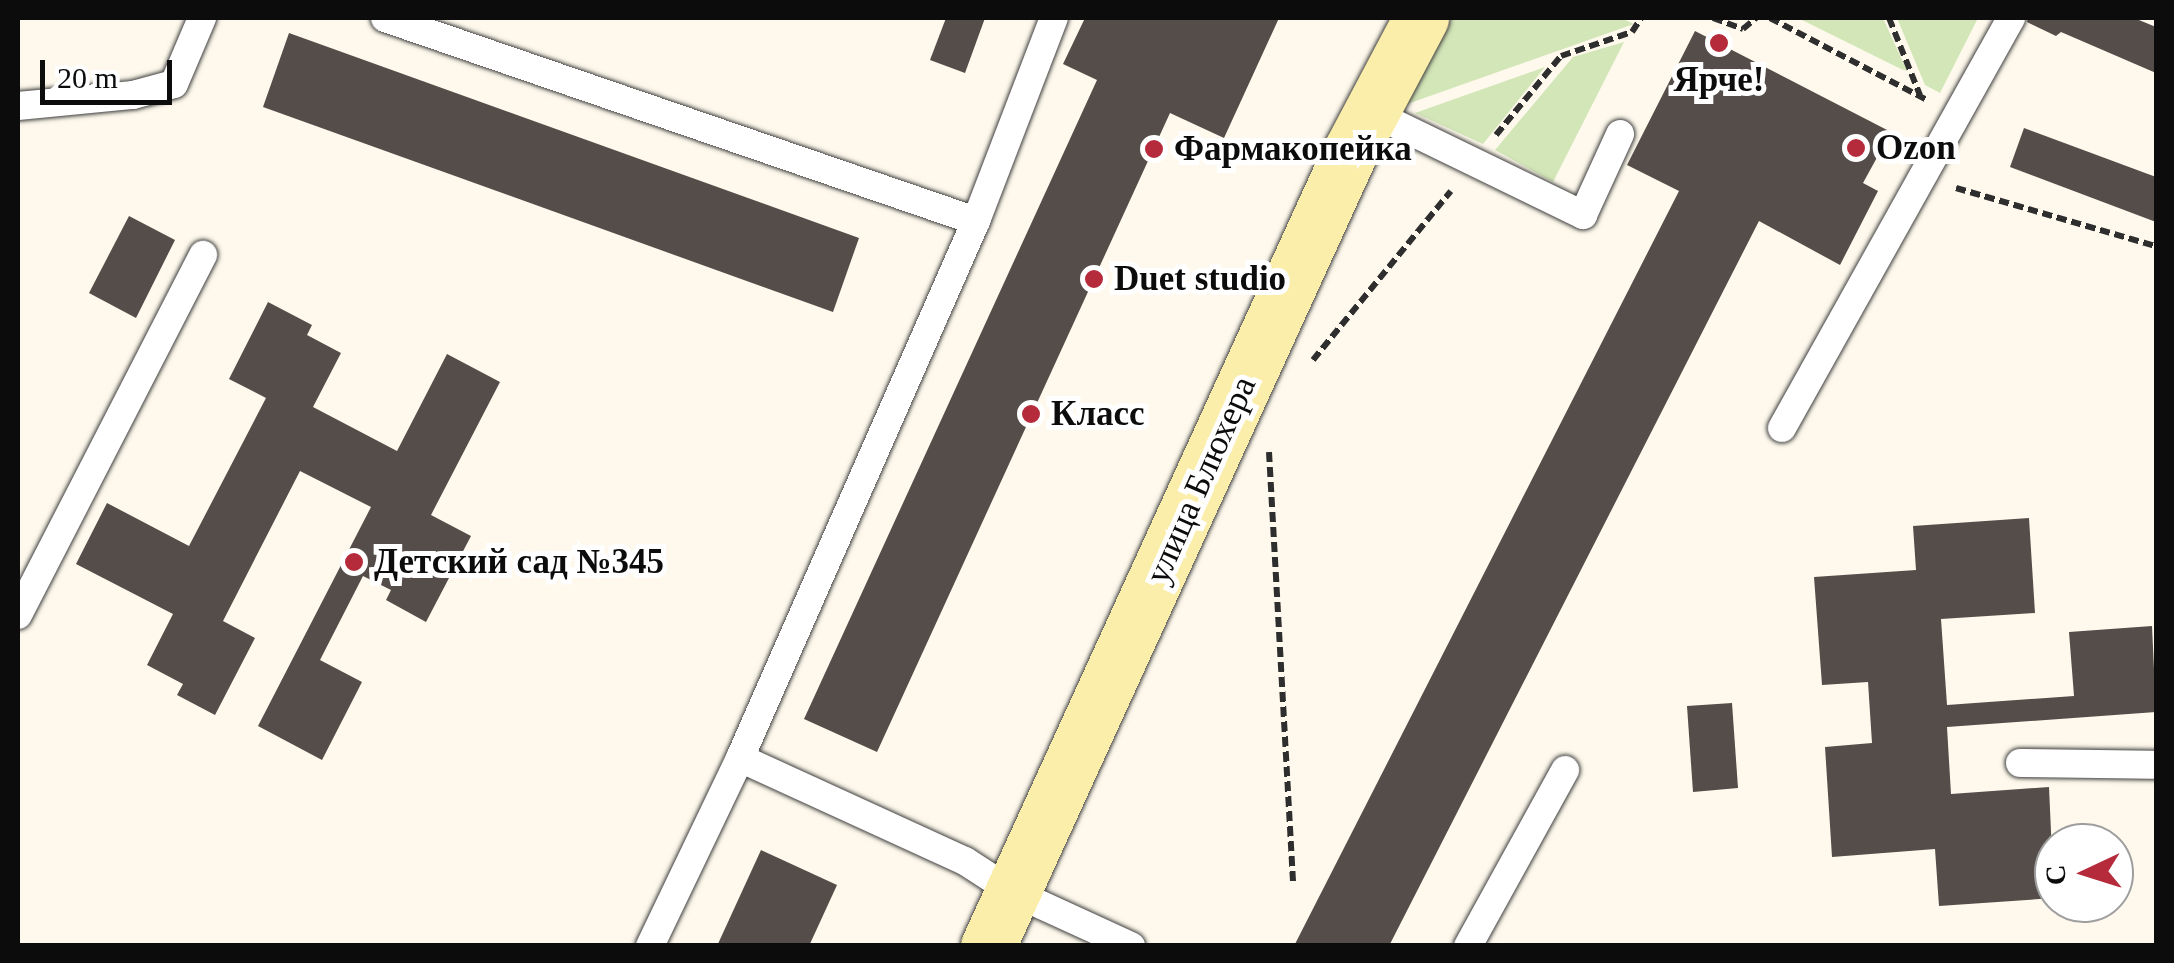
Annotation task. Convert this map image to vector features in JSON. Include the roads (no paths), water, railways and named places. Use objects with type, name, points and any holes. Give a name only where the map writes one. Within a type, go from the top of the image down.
[{"type":"street","name":"улица Блюхера","points":[[988,946],[1371,112],[1421,18]]},
{"type":"lane","points":[[18,106],[133,96],[174,84],[202,18]]},
{"type":"lane","points":[[385,18],[976,221]]},
{"type":"lane","points":[[650,946],[740,758],[976,221],[1054,18]]},
{"type":"lane","points":[[1782,428],[2011,18]]},
{"type":"lane","points":[[1371,112],[1583,214],[1620,134]]},
{"type":"lane","points":[[18,615],[203,255]]},
{"type":"lane","points":[[740,758],[965,861],[1014,892],[1131,946]]},
{"type":"lane","points":[[2020,763],[2156,765]]},
{"type":"lane","points":[[1468,946],[1565,770]]},
{"type":"place","name":"Ярче!","points":[[1719,43]]},
{"type":"place","name":"Ozon","points":[[1856,148]]},
{"type":"place","name":"Фармакопейка","points":[[1154,149]]},
{"type":"place","name":"Duet studio","points":[[1094,279]]},
{"type":"place","name":"Класс","points":[[1031,414]]},
{"type":"place","name":"Детский сад №345","points":[[354,562]]}]
